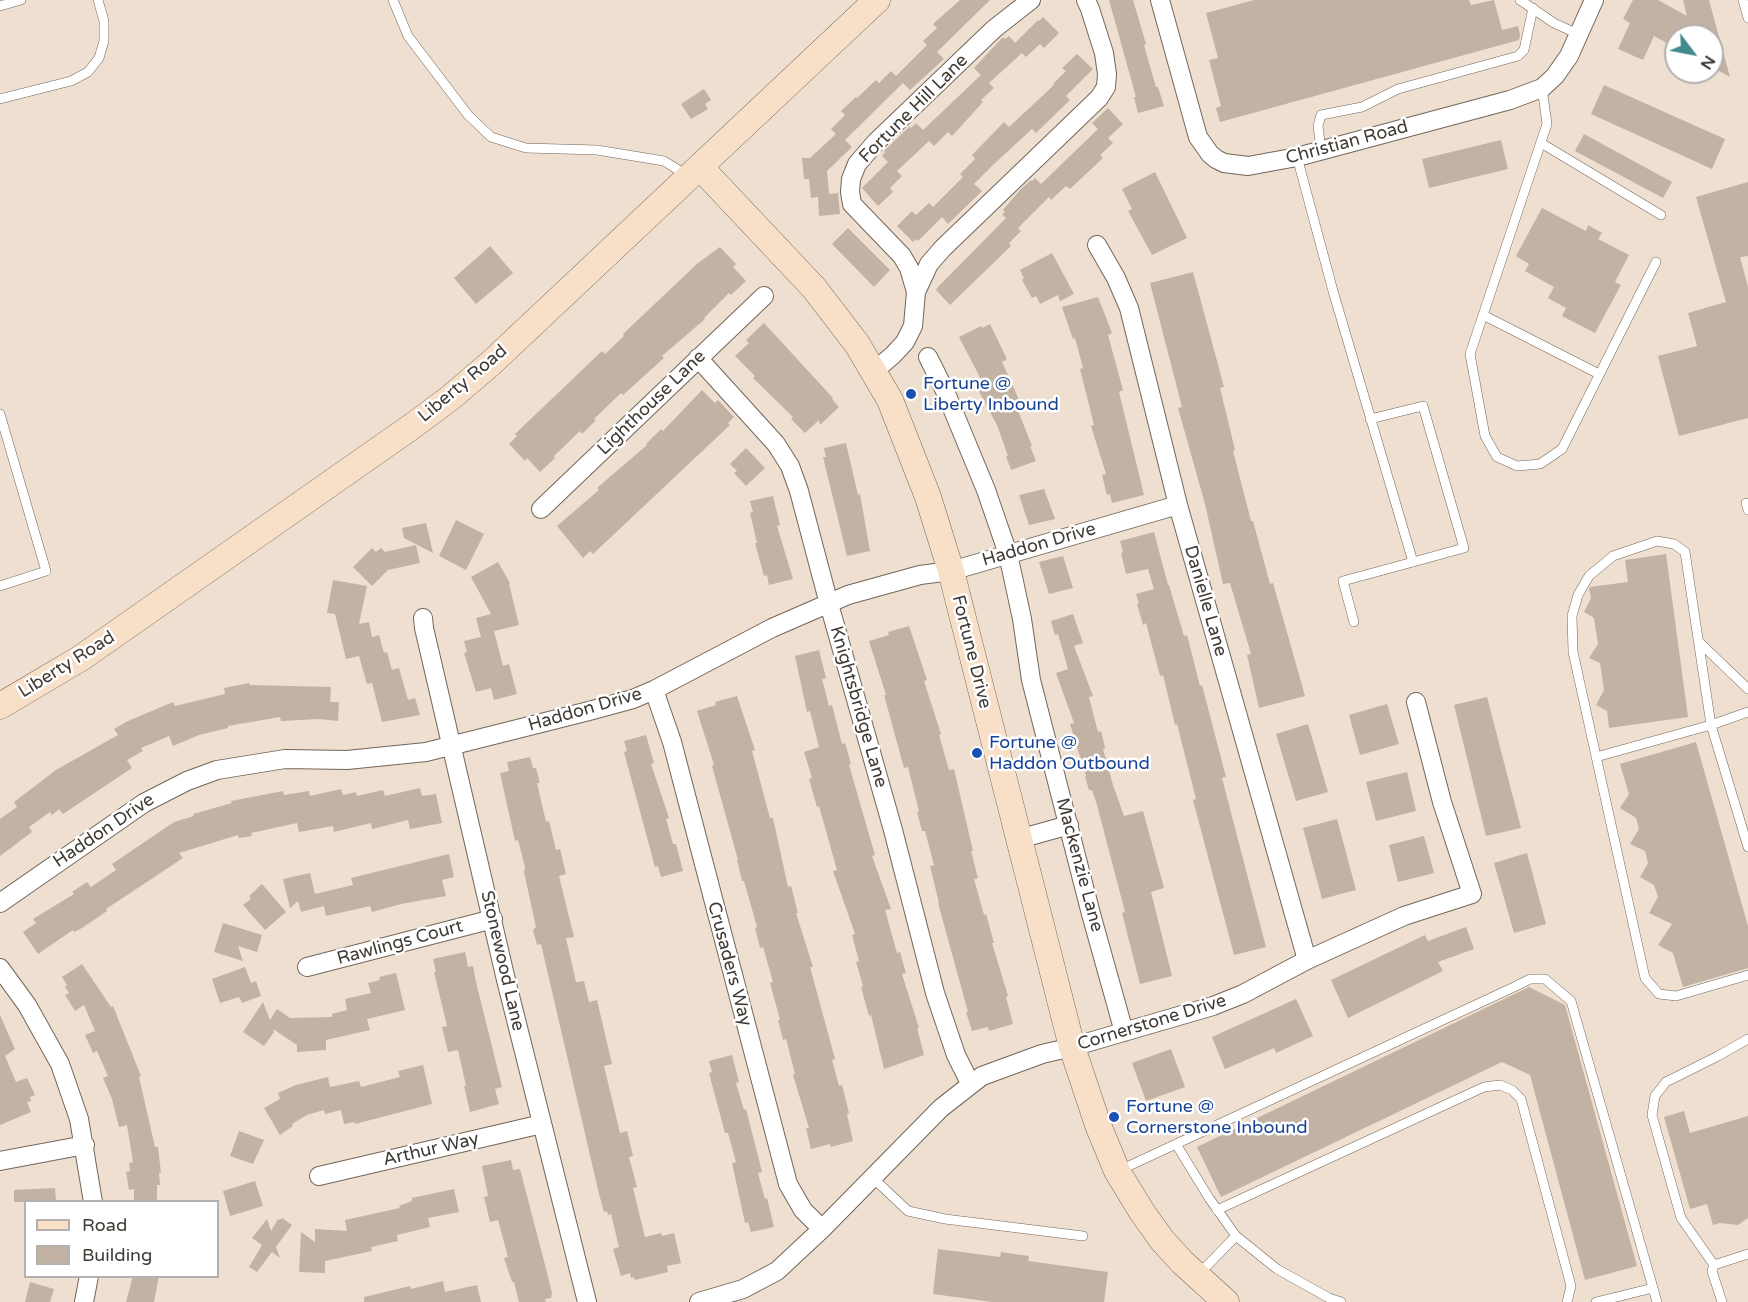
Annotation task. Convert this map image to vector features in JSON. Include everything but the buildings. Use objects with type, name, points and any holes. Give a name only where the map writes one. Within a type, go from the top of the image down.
[{"type":"street","name":"Liberty Road","points":[[0,706],[81,658],[411,428],[450,398],[877,0]]},
{"type":"street","name":"Fortune Hill Lane","points":[[916,292],[909,268],[902,256],[852,204],[851,179],[857,164],[876,142],[994,29],[1031,0]]},
{"type":"street","name":"Fortune Hill Lane","points":[[873,372],[893,355],[909,334],[913,326],[916,292],[929,264],[1099,98],[1106,87],[1104,53],[1086,0]]},
{"type":"street","name":"Christian Road","points":[[1160,0],[1198,137],[1210,153],[1224,163],[1248,166],[1297,157],[1510,100],[1542,88],[1555,76],[1569,56],[1594,0]]},
{"type":"street","name":"Fortune Drive","points":[[695,172],[814,288],[841,322],[890,400],[910,446],[951,571],[1072,1047],[1098,1125],[1118,1171],[1142,1212],[1162,1240],[1226,1302]]},
{"type":"street","name":"Danielle Lane","points":[[1097,245],[1116,278],[1129,308],[1178,505],[1307,960]]},
{"type":"street","name":"Lighthouse Lane","points":[[541,510],[764,296]]},
{"type":"street","name":"Mackenzie Lane","points":[[928,357],[986,490],[1008,554],[1032,680],[1124,1032]]},
{"type":"street","name":"Knightsbridge Lane","points":[[698,358],[776,444],[790,466],[799,491],[828,604],[893,830],[934,993],[956,1055],[970,1083]]},
{"type":"street","name":"Haddon Drive","points":[[0,903],[144,802],[176,786],[217,770],[285,759],[347,760],[401,756],[453,746],[590,711],[633,699],[654,690],[772,628],[849,596],[920,575],[951,571],[1178,505]]},
{"type":"street","name":"Stonewood Lane","points":[[423,618],[442,709],[453,746],[542,1124],[587,1302]]},
{"type":"street","name":"Crusaders Way","points":[[654,690],[672,742],[788,1184],[803,1210],[822,1229]]},
{"type":"street","name":"Cornerstone Drive","points":[[710,1301],[743,1289],[777,1270],[822,1229],[927,1122],[970,1083],[982,1076],[1042,1054],[1213,1006],[1243,994],[1307,960],[1404,916],[1472,894],[1442,802],[1416,702]]},
{"type":"street","points":[[1019,839],[1069,825]]},
{"type":"street","name":"Rawlings Court","points":[[307,967],[493,919]]},
{"type":"street","points":[[0,968],[27,1005],[60,1064],[80,1119],[93,1200]]},
{"type":"street","name":"Arthur Way","points":[[319,1176],[542,1124]]},
{"type":"street","points":[[0,1161],[85,1145]]},
{"type":"street","points":[[84,1302],[90,1278]]},
{"type":"lane","points":[[0,6],[21,0]]},
{"type":"lane","points":[[0,99],[71,81],[88,72],[99,58],[104,41],[104,21],[98,0]]},
{"type":"lane","points":[[393,0],[408,36],[468,116],[491,137],[526,148],[597,150],[664,161],[695,172]]},
{"type":"lane","points":[[1521,0],[1554,23],[1578,34]]},
{"type":"lane","points":[[1743,0],[1748,18]]},
{"type":"lane","points":[[1321,150],[1318,126],[1322,115],[1362,107],[1398,89],[1518,56],[1524,50],[1533,8]]},
{"type":"lane","points":[[1542,88],[1547,124],[1470,354],[1485,436],[1497,457],[1516,466],[1540,464],[1562,448],[1656,262]]},
{"type":"lane","points":[[1541,143],[1661,215]]},
{"type":"lane","points":[[1297,157],[1333,291],[1413,562]]},
{"type":"lane","points":[[1483,315],[1599,374]]},
{"type":"lane","points":[[1354,622],[1343,581],[1464,548],[1423,406],[1370,419]]},
{"type":"lane","points":[[0,414],[46,571],[1,583]]},
{"type":"lane","points":[[1748,847],[1710,725],[1685,552],[1674,543],[1657,541],[1613,556],[1589,576],[1578,595],[1572,616],[1573,652],[1645,978],[1659,994],[1676,996],[1748,975]]},
{"type":"lane","points":[[1698,641],[1748,689]]},
{"type":"lane","points":[[1596,757],[1748,712]]},
{"type":"lane","points":[[1118,1171],[1530,979],[1545,979],[1571,1001],[1657,1302]]},
{"type":"lane","points":[[1714,1265],[1681,1218],[1652,1114],[1655,1096],[1666,1082],[1748,1039]]},
{"type":"lane","points":[[1217,1210],[1484,1087],[1500,1085],[1512,1090],[1521,1099],[1571,1286],[1567,1302]]},
{"type":"lane","points":[[1176,1144],[1236,1236],[1277,1269],[1329,1298],[1341,1302]]},
{"type":"lane","points":[[872,1177],[908,1211],[945,1219],[1083,1236]]},
{"type":"lane","points":[[1197,1276],[1236,1236]]},
{"type":"lane","points":[[1714,1265],[1748,1254]]},
{"type":"lane","points":[[1714,1265],[1712,1271],[1722,1302]]},
{"type":"lane","points":[[1596,1302],[1653,1288]]},
{"type":"place","name":"Fortune @ Liberty Inbound","points":[[911,394]]},
{"type":"place","name":"Fortune @ Haddon Outbound","points":[[977,753]]},
{"type":"place","name":"Fortune @ Cornerstone Inbound","points":[[1114,1117]]}]
